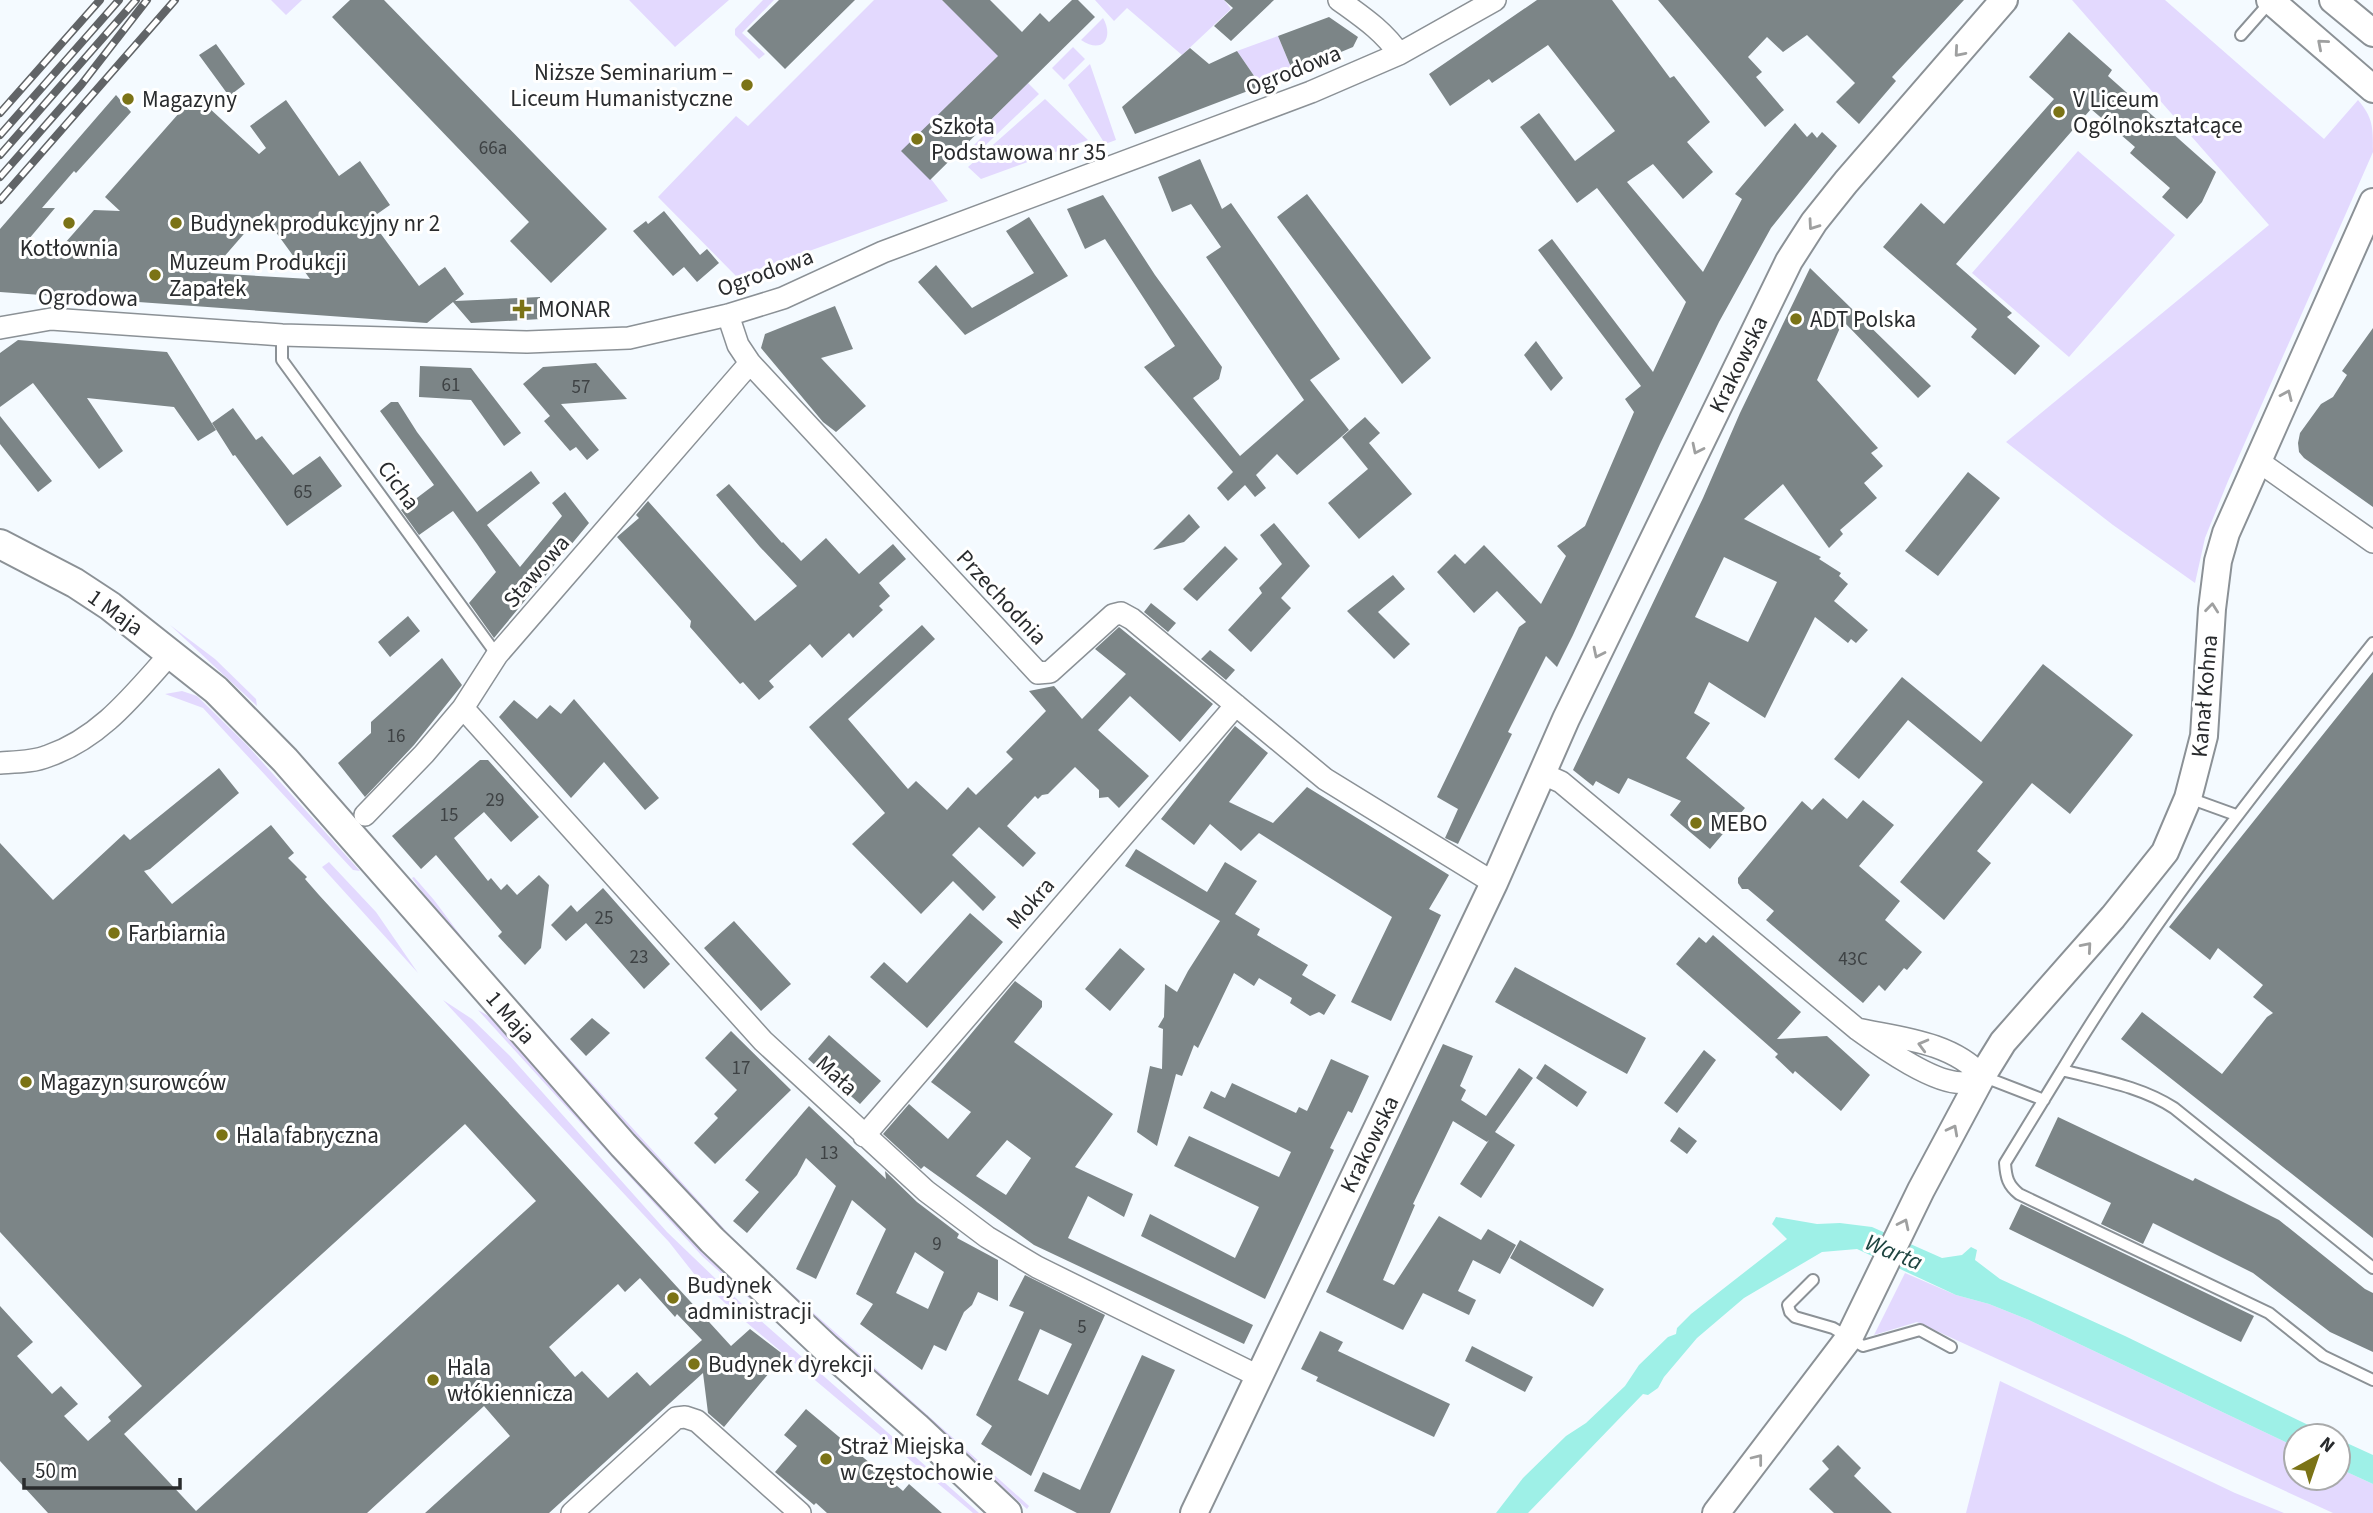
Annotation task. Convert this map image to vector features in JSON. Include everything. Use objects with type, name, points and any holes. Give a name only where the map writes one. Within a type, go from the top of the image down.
[{"type":"main road","name":"1 Maja","points":[[0,544],[75,583],[110,606],[216,690],[285,760],[623,1144],[712,1240],[1007,1513]]},
{"type":"street","points":[[1339,0],[1379,30],[1399,54]]},
{"type":"street","name":"Ogrodowa","points":[[0,328],[51,319],[282,335],[527,342],[629,338],[728,315],[783,298],[883,252],[1311,92],[1399,54],[1495,0]]},
{"type":"street","name":"Krakowska","points":[[1194,1513],[1494,883],[1541,773],[1789,261],[1814,222],[1846,182],[2004,0]]},
{"type":"street","points":[[2270,0],[2373,89]]},
{"type":"street","points":[[2333,0],[2373,33]]},
{"type":"street","name":"Kanał Kohna","points":[[1716,1513],[1851,1334],[1921,1190],[2003,1042],[2113,917],[2165,852],[2188,798],[2204,736],[2211,609],[2218,561],[2258,461],[2373,202]]},
{"type":"street","name":"Przechodnia","points":[[728,315],[738,345],[750,363],[1038,673],[1050,672],[1113,615],[1121,613],[1132,619],[1325,779],[1494,883]]},
{"type":"street","name":"Stawowa","points":[[365,815],[424,754],[463,708],[497,655],[750,363]]},
{"type":"street","points":[[2258,461],[2373,542]]},
{"type":"street","points":[[0,763],[46,757],[72,746],[111,719],[171,653]]},
{"type":"street","name":"Mokra","points":[[864,1136],[1236,705]]},
{"type":"street","name":"Mała","points":[[463,708],[763,1041],[926,1191],[987,1237],[1037,1267],[1258,1376]]},
{"type":"street","points":[[1541,773],[1561,782],[1891,1055],[1949,1082],[1966,1083],[1982,1076]]},
{"type":"street","points":[[572,1513],[676,1418],[685,1416],[697,1421],[800,1513]]},
{"type":"lane","points":[[2241,35],[2270,0]]},
{"type":"lane","name":"Cicha","points":[[282,335],[282,360],[497,655]]},
{"type":"lane","points":[[2373,643],[2236,816],[2101,1006],[2006,1163],[2010,1186],[2019,1194],[2269,1313],[2323,1356],[2373,1380]]},
{"type":"lane","points":[[2188,798],[2236,816]]},
{"type":"lane","points":[[2062,1070],[2141,1091],[2165,1102],[2373,1268]]},
{"type":"lane","points":[[1982,1076],[2043,1100]]},
{"type":"lane","points":[[1813,1280],[1788,1306],[1795,1317],[1851,1334],[1864,1346],[1920,1330],[1951,1346]]},
{"type":"shaded area","points":[[271,0],[302,0],[286,15]]},
{"type":"shaded area","points":[[629,0],[729,0],[675,47]]},
{"type":"shaded area","points":[[763,0],[774,0],[742,33],[765,54],[759,59],[735,35],[735,29]]},
{"type":"shaded area","points":[[874,0],[942,0],[1000,54],[902,151],[931,179],[948,201],[737,277],[658,197],[736,116],[748,126]]},
{"type":"shaded area","points":[[1095,0],[1224,0],[1231,9],[1182,55],[1127,8],[1114,21]]},
{"type":"shaded area","points":[[2072,0],[2165,0],[2324,139],[2358,100],[2371,123],[2373,152],[2228,481],[2205,538],[2195,583],[2113,525],[2006,442],[2269,225]]},
{"type":"shaded area","points":[[1103,18],[1107,37],[1101,45],[1095,46],[1081,40]]},
{"type":"shaded area","points":[[1278,36],[1293,72],[1261,86],[1237,51]]},
{"type":"shaded area","points":[[1073,47],[1085,59],[1064,80],[1052,68]]},
{"type":"shaded area","points":[[1090,64],[1116,140],[1105,144],[1068,85]]},
{"type":"shaded area","points":[[1028,83],[1039,94],[970,160],[965,154],[984,135],[980,131]]},
{"type":"shaded area","points":[[1045,99],[1088,140],[981,179],[968,167]]},
{"type":"shaded area","points":[[2078,151],[2175,235],[2069,357],[1972,273]]},
{"type":"shaded area","points":[[170,625],[215,659],[256,699],[257,706]]},
{"type":"shaded area","points":[[182,691],[197,696],[247,745],[360,871],[353,870],[203,708],[165,694]]},
{"type":"shaded area","points":[[329,862],[376,912],[418,973],[322,867]]},
{"type":"shaded area","points":[[414,877],[476,956],[727,1232],[758,1263],[1029,1506],[1027,1509],[726,1237],[637,1142],[441,918],[412,878]]},
{"type":"shaded area","points":[[443,1000],[472,1019],[510,1056],[667,1232],[743,1305],[979,1513],[973,1513],[740,1317],[695,1275],[669,1242]]},
{"type":"shaded area","points":[[478,1010],[494,1019],[703,1250],[740,1287],[890,1421],[888,1423],[702,1256]]},
{"type":"shaded area","points":[[1905,1273],[1956,1295],[1989,1304],[2029,1320],[2282,1440],[2282,1490],[1917,1322],[1874,1335]]},
{"type":"shaded area","points":[[2000,1381],[2235,1493],[2284,1513],[1966,1513]]},
{"type":"shaded area","points":[[2352,1474],[2373,1484],[2373,1513],[2333,1513],[2287,1492],[2352,1492]]},
{"type":"water","name":"Warta","points":[[1776,1217],[1817,1224],[1840,1223],[1872,1227],[1942,1258],[1962,1255],[1971,1247],[1977,1250],[1975,1260],[2000,1279],[2302,1422],[2282,1422],[2282,1440],[2029,1320],[1989,1304],[1956,1295],[1857,1249],[1822,1252],[1744,1298],[1697,1338],[1658,1388],[1648,1395],[1643,1394],[1528,1513],[1496,1513],[1523,1478],[1566,1436],[1586,1423],[1625,1386],[1639,1365],[1668,1337],[1676,1334],[1677,1328],[1691,1314],[1787,1239],[1772,1224]]},
{"type":"water","points":[[2352,1445],[2373,1455],[2373,1484],[2352,1474]]},
{"type":"building","points":[[350,0],[384,0],[607,229],[551,283],[510,241],[529,222],[332,17]]},
{"type":"building","points":[[779,0],[855,0],[785,69],[747,31]]},
{"type":"building","points":[[942,0],[990,0],[1022,32],[1040,13],[1049,22],[1072,0],[1078,0],[1095,17],[930,180],[901,151],[998,56]]},
{"type":"building","points":[[1224,0],[1274,0],[1231,41],[1214,26],[1233,8]]},
{"type":"building","points":[[1537,0],[1612,0],[1670,78],[1674,76],[1710,122],[1687,142],[1713,172],[1683,199],[1653,164],[1627,182],[1703,272],[1742,199],[1735,194],[1795,123],[1807,137],[1812,132],[1817,138],[1822,132],[1837,146],[1771,228],[1719,322],[1557,667],[1546,656],[1508,732],[1512,734],[1458,844],[1445,838],[1458,809],[1437,797],[1519,627],[1526,622],[1497,591],[1474,613],[1437,572],[1455,554],[1465,564],[1484,545],[1541,604],[1566,556],[1557,546],[1585,526],[1634,412],[1625,399],[1641,386],[1538,250],[1552,239],[1653,372],[1686,302],[1597,188],[1577,203],[1520,127],[1539,113],[1575,161],[1615,131],[1548,45],[1492,83],[1489,79],[1450,106],[1429,74]]},
{"type":"building","points":[[1658,0],[1964,0],[1892,77],[1896,81],[1859,124],[1836,102],[1855,83],[1807,35],[1783,52],[1767,37],[1748,57],[1762,72],[1756,77],[1784,110],[1765,127]]},
{"type":"building","points":[[1329,17],[1358,37],[1353,47],[1293,72],[1278,36]]},
{"type":"building","points":[[2069,32],[2112,70],[2108,76],[2216,172],[2202,202],[2187,219],[2162,197],[2170,188],[2130,153],[2135,147],[2091,109],[1956,264],[2012,313],[2007,317],[2040,346],[2015,375],[1971,337],[1977,329],[1883,247],[1921,203],[1944,224],[2054,99],[2029,77]]},
{"type":"building","points":[[216,44],[245,84],[229,96],[199,55]]},
{"type":"building","points":[[1190,48],[1209,64],[1237,51],[1261,86],[1135,134],[1122,107]]},
{"type":"building","points":[[116,95],[131,112],[42,208],[55,208],[28,240],[51,259],[94,210],[120,211],[105,197],[195,95],[259,154],[266,148],[250,126],[286,100],[339,176],[360,161],[390,205],[370,219],[419,286],[445,267],[464,294],[455,301],[540,297],[541,319],[471,323],[453,302],[427,323],[0,292],[0,229]],"holes":[[[262,213],[310,279],[210,273]]]},
{"type":"building","points":[[1200,159],[1222,209],[1231,203],[1340,359],[1310,380],[1349,430],[1297,475],[1277,454],[1256,475],[1266,488],[1255,497],[1245,485],[1228,501],[1217,488],[1233,472],[1144,367],[1175,346],[1105,239],[1085,249],[1067,209],[1103,195],[1155,275],[1222,367],[1219,379],[1193,398],[1240,456],[1304,400],[1206,257],[1221,247],[1191,204],[1172,212],[1158,177]]},
{"type":"building","points":[[1307,194],[1431,358],[1402,384],[1277,217]]},
{"type":"building","points":[[664,211],[700,255],[707,249],[719,263],[697,282],[684,267],[673,276],[633,231],[646,221],[648,224]]},
{"type":"building","points":[[1029,217],[1068,276],[965,335],[918,282],[936,265],[972,308],[1034,273],[1006,231]]},
{"type":"building","points":[[1810,268],[1931,386],[1918,398],[1843,321],[1817,380],[1878,448],[1871,453],[1883,466],[1864,483],[1877,498],[1840,530],[1843,534],[1829,548],[1783,484],[1744,519],[1821,557],[1819,559],[1841,573],[1839,576],[1848,584],[1834,601],[1868,630],[1856,643],[1851,639],[1848,643],[1815,617],[1765,718],[1709,682],[1694,713],[1710,723],[1686,758],[1745,808],[1710,849],[1670,815],[1681,801],[1628,778],[1619,794],[1596,781],[1593,786],[1573,770],[1703,498],[1740,413]],"holes":[[[1724,557],[1777,582],[1748,642],[1695,617]]]},
{"type":"building","points":[[835,306],[853,349],[821,358],[866,406],[836,432],[823,422],[761,348],[765,334]]},
{"type":"building","points":[[2373,328],[2373,507],[2304,458],[2299,452],[2298,443],[2300,433],[2321,404],[2333,397],[2347,375],[2342,371]]},
{"type":"building","points":[[18,340],[167,352],[216,430],[198,441],[174,407],[87,398],[123,451],[99,469],[33,383],[0,407],[0,353]]},
{"type":"building","points":[[1536,341],[1563,378],[1551,391],[1524,355]]},
{"type":"building","points":[[596,363],[627,399],[561,404],[599,450],[587,460],[576,447],[570,451],[544,421],[550,416],[523,384],[543,367]]},
{"type":"building","points":[[420,366],[471,368],[521,433],[504,446],[471,400],[419,397]]},
{"type":"building","points":[[391,402],[398,402],[477,512],[531,471],[540,483],[487,525],[520,567],[562,516],[552,503],[565,492],[589,523],[494,638],[469,603],[496,572],[477,544],[453,511],[419,535],[401,510],[434,485],[380,411]]},
{"type":"building","points":[[233,408],[256,440],[262,436],[293,475],[320,456],[342,486],[287,526],[235,455],[233,456],[212,423]]},
{"type":"building","points":[[0,416],[52,481],[38,492],[0,444]]},
{"type":"building","points":[[1365,417],[1380,433],[1369,443],[1412,494],[1359,539],[1328,503],[1368,469],[1342,437]]},
{"type":"building","points":[[1968,472],[2000,498],[1938,576],[1905,551]]},
{"type":"building","points":[[729,484],[801,561],[826,538],[859,574],[893,544],[906,559],[879,583],[890,596],[879,606],[883,610],[853,638],[849,633],[822,658],[810,644],[769,681],[774,687],[759,700],[743,682],[740,684],[690,627],[691,621],[617,537],[639,518],[636,515],[648,501],[755,621],[797,586],[716,495]]},
{"type":"building","points":[[1189,514],[1200,527],[1184,542],[1153,550]]},
{"type":"building","points":[[1274,523],[1310,566],[1281,598],[1291,608],[1251,652],[1228,630],[1262,593],[1259,588],[1282,564],[1260,535]]},
{"type":"building","points":[[1225,546],[1238,559],[1197,601],[1183,589]]},
{"type":"building","points":[[1393,575],[1405,589],[1378,612],[1410,644],[1394,659],[1347,611]]},
{"type":"building","points":[[1151,603],[1176,623],[1168,632],[1144,612]]},
{"type":"building","points":[[408,616],[420,631],[390,657],[378,642]]},
{"type":"building","points":[[922,625],[935,639],[848,719],[908,789],[916,781],[947,810],[968,787],[976,795],[1013,759],[1006,752],[1046,711],[1029,691],[1054,686],[1082,719],[1126,674],[1095,649],[1119,627],[1213,704],[1180,742],[1130,696],[1098,730],[1149,776],[1119,808],[1108,797],[1099,798],[1099,790],[1075,767],[1048,794],[1038,799],[1035,796],[1007,826],[1036,853],[1023,867],[979,827],[952,855],[996,897],[983,911],[953,881],[921,914],[852,844],[885,813],[809,727]]},
{"type":"building","points":[[1210,650],[1235,670],[1226,680],[1201,659]]},
{"type":"building","points":[[442,658],[462,685],[414,745],[365,797],[338,763],[371,733],[371,722]]},
{"type":"building","points":[[2043,664],[2133,735],[2070,814],[2032,783],[1977,851],[1991,863],[1944,920],[1900,882],[1983,782],[1908,720],[1859,779],[1834,759],[1902,677],[1981,742]]},
{"type":"building","points":[[2373,672],[2373,1238],[2121,1039],[2142,1012],[2222,1074],[2273,1013],[2253,997],[2263,985],[2218,948],[2210,960],[2169,927]]},
{"type":"building","points":[[574,699],[659,798],[645,810],[604,762],[571,798],[499,717],[514,700],[537,719],[550,705],[561,714]]},
{"type":"building","points":[[1235,726],[1268,753],[1229,802],[1273,823],[1307,787],[1449,875],[1429,909],[1441,915],[1391,1021],[1351,1002],[1392,917],[1259,833],[1241,851],[1210,824],[1194,845],[1161,819]]},
{"type":"building","points":[[480,760],[488,760],[539,817],[511,842],[484,812],[454,838],[488,881],[491,878],[501,890],[507,884],[517,895],[539,875],[549,885],[541,948],[525,965],[498,936],[502,932],[436,855],[421,869],[392,836]]},
{"type":"building","points":[[219,768],[239,793],[150,869],[144,871],[172,904],[271,825],[294,853],[288,858],[307,877],[305,879],[319,895],[731,1346],[750,1329],[784,1355],[724,1427],[708,1413],[703,1373],[549,1513],[425,1513],[510,1436],[484,1406],[367,1513],[48,1513],[0,1461],[0,1306],[33,1342],[17,1356],[52,1394],[61,1386],[78,1404],[64,1416],[88,1441],[111,1421],[108,1417],[142,1386],[0,1232],[0,843],[53,900],[124,834],[130,840]],"holes":[[[465,1124],[536,1201],[196,1511],[124,1434]],[[640,1278],[675,1317],[677,1314],[702,1340],[650,1386],[637,1372],[608,1398],[582,1371],[575,1377],[549,1347],[618,1284],[625,1292]]]},
{"type":"building","points":[[1823,798],[1847,819],[1863,800],[1894,825],[1859,866],[1900,901],[1885,920],[1922,952],[1885,991],[1879,985],[1863,1003],[1766,920],[1774,911],[1748,889],[1742,889],[1738,883],[1738,878],[1802,801],[1812,810]]},
{"type":"building","points":[[1136,849],[1207,892],[1225,862],[1257,881],[1235,914],[1260,929],[1257,935],[1308,965],[1302,975],[1336,995],[1324,1015],[1319,1012],[1310,1016],[1290,1003],[1292,998],[1259,978],[1254,986],[1234,973],[1198,1048],[1194,1045],[1182,1076],[1176,1074],[1157,1146],[1137,1132],[1150,1066],[1162,1069],[1163,1029],[1158,1027],[1164,1017],[1165,984],[1177,992],[1220,921],[1125,866]]},
{"type":"building","points":[[603,888],[670,964],[644,989],[586,923],[566,941],[551,925],[571,905],[577,912]]},
{"type":"building","points":[[970,913],[1003,942],[927,1028],[870,977],[884,962],[907,983]]},
{"type":"building","points":[[734,921],[791,984],[761,1011],[704,948]]},
{"type":"building","points":[[1713,935],[1801,1012],[1777,1039],[1827,1036],[1870,1075],[1841,1111],[1795,1071],[1793,1074],[1775,1057],[1778,1054],[1676,964],[1699,937],[1706,943]]},
{"type":"building","points":[[1120,948],[1145,969],[1110,1011],[1085,989]]},
{"type":"building","points":[[1515,967],[1646,1038],[1627,1074],[1495,1002]]},
{"type":"building","points":[[1015,981],[1042,1001],[1042,1007],[1014,1042],[1113,1114],[1075,1167],[1133,1194],[1124,1217],[1088,1196],[1068,1238],[1253,1325],[1244,1344],[1034,1245],[924,1166],[921,1169],[883,1134],[909,1104],[948,1139],[971,1112],[931,1082]],"holes":[[[1007,1140],[1031,1158],[1006,1195],[976,1176]]]},
{"type":"building","points":[[592,1018],[610,1033],[586,1056],[570,1039]]},
{"type":"building","points":[[731,1031],[791,1090],[715,1164],[694,1143],[718,1118],[714,1114],[737,1090],[705,1058]]},
{"type":"building","points":[[829,1035],[881,1081],[860,1104],[808,1059]]},
{"type":"building","points":[[1443,1044],[1473,1056],[1460,1086],[1466,1090],[1461,1100],[1486,1116],[1519,1068],[1533,1078],[1495,1132],[1515,1145],[1481,1198],[1460,1184],[1489,1140],[1487,1142],[1453,1121],[1413,1204],[1415,1205],[1383,1280],[1394,1285],[1439,1216],[1481,1240],[1488,1229],[1516,1245],[1500,1274],[1473,1260],[1458,1291],[1476,1300],[1469,1315],[1423,1293],[1403,1330],[1326,1292]]},
{"type":"building","points":[[1704,1050],[1716,1060],[1677,1113],[1664,1103]]},
{"type":"building","points":[[1331,1059],[1369,1076],[1352,1113],[1348,1111],[1330,1148],[1334,1150],[1265,1299],[1141,1236],[1150,1214],[1235,1258],[1259,1207],[1174,1166],[1189,1136],[1279,1177],[1291,1152],[1203,1108],[1211,1091],[1225,1098],[1232,1083],[1296,1113],[1299,1107],[1307,1111]]},
{"type":"building","points":[[1545,1064],[1587,1092],[1577,1107],[1536,1078]]},
{"type":"building","points":[[809,1106],[886,1179],[885,1171],[917,1202],[959,1234],[957,1238],[998,1260],[998,1301],[978,1292],[972,1305],[964,1312],[946,1351],[934,1345],[922,1370],[860,1324],[873,1304],[856,1294],[886,1229],[852,1200],[816,1279],[796,1269],[836,1186],[806,1158],[797,1175],[747,1233],[733,1221],[759,1192],[745,1180]],"holes":[[[915,1252],[944,1272],[928,1309],[896,1293]]]},
{"type":"building","points":[[2058,1117],[2193,1181],[2195,1178],[2279,1220],[2373,1293],[2373,1352],[2330,1332],[2253,1273],[2153,1223],[2143,1244],[2101,1224],[2111,1203],[2035,1166]]},
{"type":"building","points":[[1679,1127],[1697,1141],[1687,1154],[1670,1141]]},
{"type":"building","points":[[2021,1204],[2254,1316],[2241,1342],[2009,1229]]},
{"type":"building","points":[[1520,1240],[1604,1289],[1593,1307],[1510,1258]]},
{"type":"building","points":[[1025,1275],[1105,1315],[1031,1476],[981,1444],[992,1426],[976,1415],[1024,1312],[1009,1306]],"holes":[[[1040,1329],[1072,1344],[1048,1395],[1018,1380]]]},
{"type":"building","points":[[1320,1331],[1343,1342],[1338,1351],[1450,1404],[1434,1437],[1316,1381],[1318,1377],[1301,1369]]},
{"type":"building","points":[[1472,1346],[1533,1377],[1525,1392],[1465,1361]]},
{"type":"building","points":[[1142,1355],[1175,1370],[1110,1513],[1077,1513],[1034,1491],[1043,1472],[1080,1490]]},
{"type":"building","name":"Straż Miejska w Częstochowie","points":[[806,1409],[903,1491],[909,1484],[942,1513],[827,1513],[816,1503],[814,1505],[775,1472],[797,1446],[784,1435]]},
{"type":"building","points":[[1838,1445],[1861,1468],[1854,1476],[1892,1513],[1834,1513],[1809,1489],[1829,1469],[1822,1461]]},
{"type":"railway","points":[[0,113],[100,0]]},
{"type":"railway","points":[[0,135],[119,0]]},
{"type":"railway","points":[[0,155],[136,0]]},
{"type":"railway","points":[[0,177],[81,85],[147,0]]},
{"type":"railway","points":[[0,200],[175,0]]},
{"type":"place","name":"Niższe Seminarium – Liceum Humanistyczne","points":[[747,85]]},
{"type":"place","name":"Magazyny","points":[[128,99]]},
{"type":"place","name":"V Liceum Ogólnokształcące","points":[[2059,112]]},
{"type":"place","name":"Szkoła Podstawowa nr 35","points":[[917,139]]},
{"type":"place","name":"Kotłownia","points":[[69,223]]},
{"type":"place","name":"Budynek produkcyjny nr 2","points":[[176,223]]},
{"type":"place","name":"Muzeum Produkcji Zapałek","points":[[155,275]]},
{"type":"place","name":"MONAR","points":[[522,309]]},
{"type":"place","name":"ADT Polska","points":[[1796,319]]},
{"type":"place","name":"MEBO","points":[[1696,823]]},
{"type":"place","name":"Farbiarnia","points":[[114,933]]},
{"type":"place","name":"Magazyn surowców","points":[[26,1082]]},
{"type":"place","name":"Hala fabryczna","points":[[222,1135]]},
{"type":"place","name":"Budynek administracji","points":[[673,1298]]},
{"type":"place","name":"Budynek dyrekcji","points":[[694,1364]]},
{"type":"place","name":"Hala włókiennicza","points":[[433,1380]]},
{"type":"place","name":"Straż Miejska w Częstochowie","points":[[826,1459]]}]
